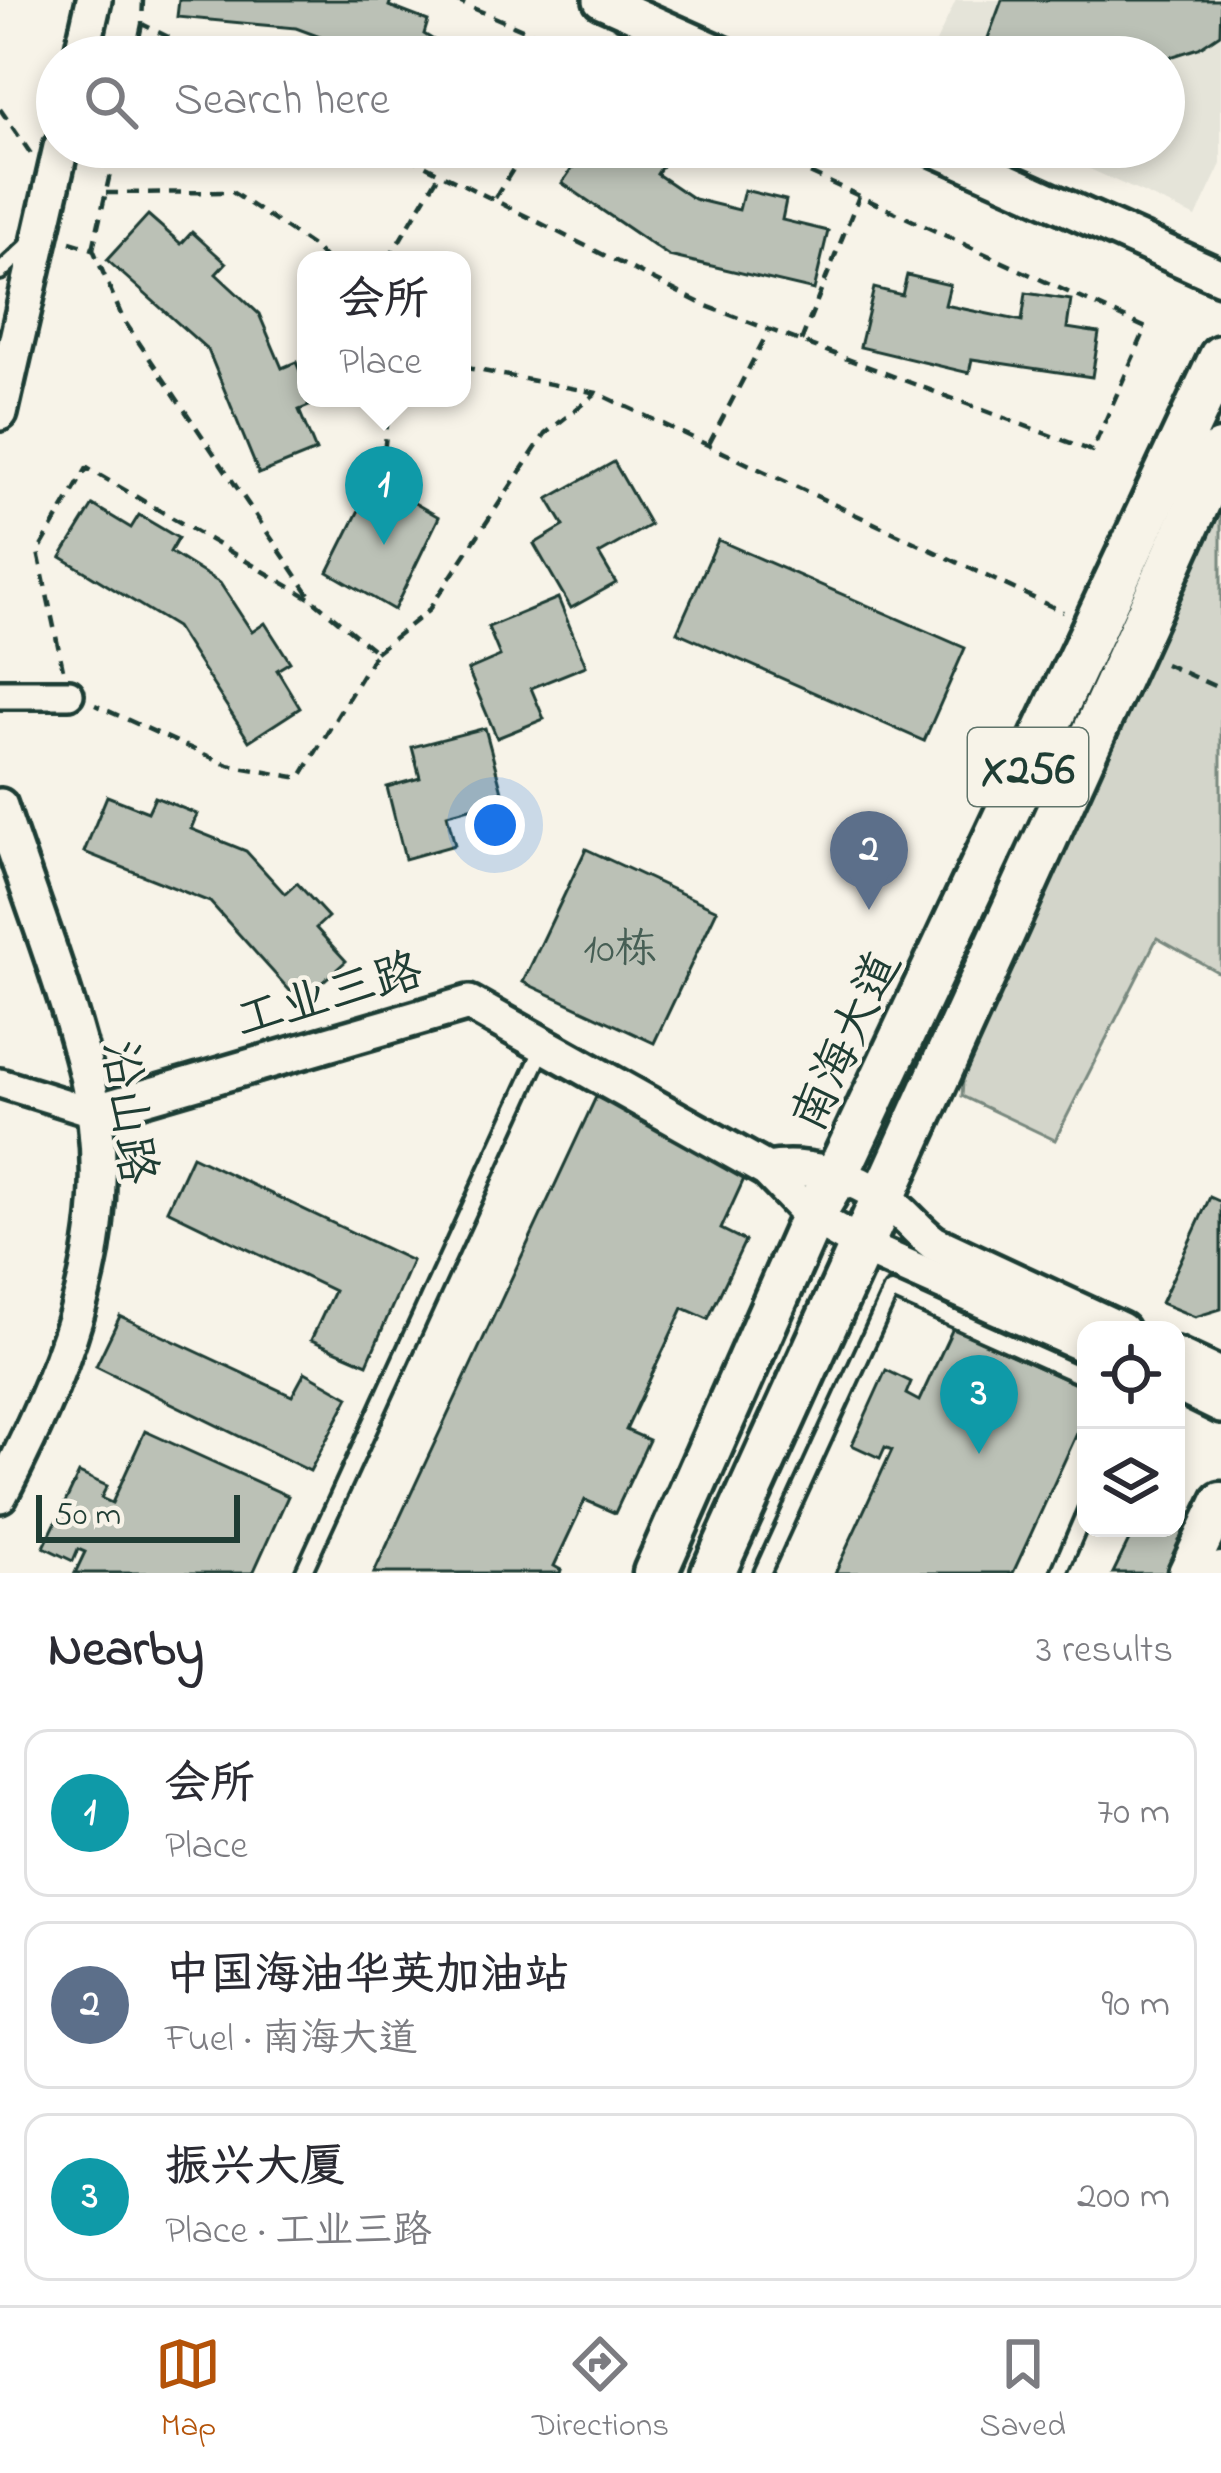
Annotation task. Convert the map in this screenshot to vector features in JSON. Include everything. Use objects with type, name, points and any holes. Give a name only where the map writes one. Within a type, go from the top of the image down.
[{"type":"main road","name":"南海大道","points":[[655,1573],[812,1217],[836,1177],[1221,357]]},
{"type":"main road","name":"X256","points":[[713,1573],[1221,452]]},
{"type":"main road","points":[[1187,1573],[1221,1501]]},
{"type":"street","points":[[86,36],[94,0]]},
{"type":"street","points":[[601,0],[675,36]]},
{"type":"street","points":[[0,413],[56,168]]},
{"type":"street","points":[[978,168],[1221,277]]},
{"type":"street","points":[[0,694],[69,694]]},
{"type":"street","name":"沿山路","points":[[0,806],[87,1077],[98,1159],[96,1210],[78,1319],[52,1389],[0,1495]]},
{"type":"street","name":"工业三路","points":[[93,1112],[470,1004],[767,1170],[812,1217],[862,1245],[910,1271],[1077,1342]]},
{"type":"street","points":[[0,1083],[93,1112]]},
{"type":"street","name":"工业三路","points":[[767,1170],[805,1168],[886,1199],[934,1243],[1101,1321]]},
{"type":"street","points":[[1185,1359],[1221,1376]]},
{"type":"street","points":[[1185,1388],[1221,1406]]},
{"type":"lane","points":[[0,272],[41,234]]},
{"type":"lane","points":[[303,1573],[543,1048]]},
{"type":"lane","points":[[762,1573],[891,1291],[1077,1374]]},
{"type":"lane","points":[[1059,1573],[1077,1531]]},
{"type":"path","points":[[139,36],[143,0]]},
{"type":"path","points":[[454,0],[538,36]]},
{"type":"path","points":[[142,24],[166,36]]},
{"type":"path","points":[[0,109],[36,161]]},
{"type":"path","points":[[42,168],[53,182]]},
{"type":"path","points":[[112,168],[94,249],[123,319],[318,603]]},
{"type":"path","points":[[430,168],[704,305],[1092,451],[1146,328],[798,168]]},
{"type":"path","points":[[494,200],[514,168]]},
{"type":"path","points":[[393,251],[440,173]]},
{"type":"path","points":[[106,194],[232,192],[314,251]]},
{"type":"path","points":[[801,341],[859,196]]},
{"type":"path","points":[[41,234],[94,249]]},
{"type":"path","points":[[709,444],[769,330]]},
{"type":"path","points":[[471,369],[597,393],[1063,612]]},
{"type":"path","points":[[376,652],[318,603],[87,468],[38,552],[69,694],[228,765],[300,778],[376,652],[428,611],[545,434],[597,393]]},
{"type":"path","points":[[382,471],[389,407]]},
{"type":"path","points":[[1160,662],[1221,688]]},
{"type":"shaded area","points":[[956,0],[1221,0],[1221,164],[1196,217],[1088,168],[1185,168],[1185,36],[939,36]]},
{"type":"shaded area","points":[[1221,504],[1221,974],[1157,938],[1055,1140],[962,1096],[966,1039]]},
{"type":"building","points":[[179,0],[391,0],[389,6],[428,21],[427,36],[318,36],[296,28],[177,17]]},
{"type":"building","points":[[1002,0],[1221,0],[1220,34],[1185,52],[1185,36],[989,36]]},
{"type":"building","points":[[572,168],[661,168],[657,174],[694,199],[739,210],[744,190],[786,200],[782,220],[828,231],[814,290],[669,256],[562,183]]},
{"type":"building","points":[[148,215],[181,244],[192,232],[226,263],[216,274],[259,314],[282,368],[296,362],[297,407],[306,407],[299,410],[316,451],[259,474],[208,350],[107,260]]},
{"type":"building","points":[[907,275],[950,285],[945,305],[1022,321],[1026,293],[1071,300],[1067,328],[1099,333],[1092,377],[972,359],[969,373],[860,347],[874,288],[902,295]]},
{"type":"building","points":[[614,462],[650,525],[599,554],[616,583],[571,608],[534,544],[564,526],[548,499]]},
{"type":"building","points":[[374,480],[439,517],[394,610],[328,572]]},
{"type":"building","points":[[93,505],[131,528],[139,515],[178,538],[170,552],[220,583],[252,632],[265,623],[290,662],[277,670],[300,708],[249,741],[176,627],[61,557]]},
{"type":"building","points":[[718,540],[965,648],[924,741],[677,632]]},
{"type":"building","points":[[558,598],[586,666],[531,688],[544,719],[497,738],[468,670],[500,656],[488,627]]},
{"type":"building","points":[[485,728],[504,799],[447,814],[455,845],[405,859],[387,787],[420,778],[412,747]]},
{"type":"building","points":[[107,796],[148,812],[155,797],[197,814],[191,829],[246,851],[285,894],[297,883],[328,917],[316,928],[346,961],[300,1002],[210,902],[84,852]]},
{"type":"building","points":[[586,849],[717,910],[654,1043],[523,982]]},
{"type":"building","points":[[596,1097],[749,1168],[721,1229],[745,1241],[708,1319],[683,1308],[626,1430],[649,1440],[615,1513],[585,1500],[554,1566],[560,1573],[374,1573]]},
{"type":"building","points":[[192,1156],[412,1261],[367,1364],[311,1340],[334,1291],[167,1210]]},
{"type":"building","points":[[1210,1197],[1221,1202],[1221,1309],[1195,1317],[1161,1303]]},
{"type":"building","points":[[120,1316],[292,1396],[305,1372],[349,1397],[310,1471],[96,1366]]},
{"type":"building","points":[[953,1328],[1077,1385],[1077,1434],[1013,1573],[835,1573],[892,1450],[885,1447],[880,1458],[852,1445],[886,1370],[911,1382],[906,1394],[919,1401]]},
{"type":"building","points":[[145,1431],[288,1496],[253,1573],[75,1573],[85,1552],[78,1549],[73,1561],[44,1547],[79,1473],[107,1486],[101,1498],[112,1503]]},
{"type":"building","points":[[1131,1537],[1183,1537],[1172,1560],[1182,1565],[1178,1573],[1113,1573]]},
{"type":"place","name":"会所","points":[[384,545]]},
{"type":"place","name":"中国海油华英加油站","points":[[869,910]]},
{"type":"place","name":"振兴大厦","points":[[979,1454]]}]
